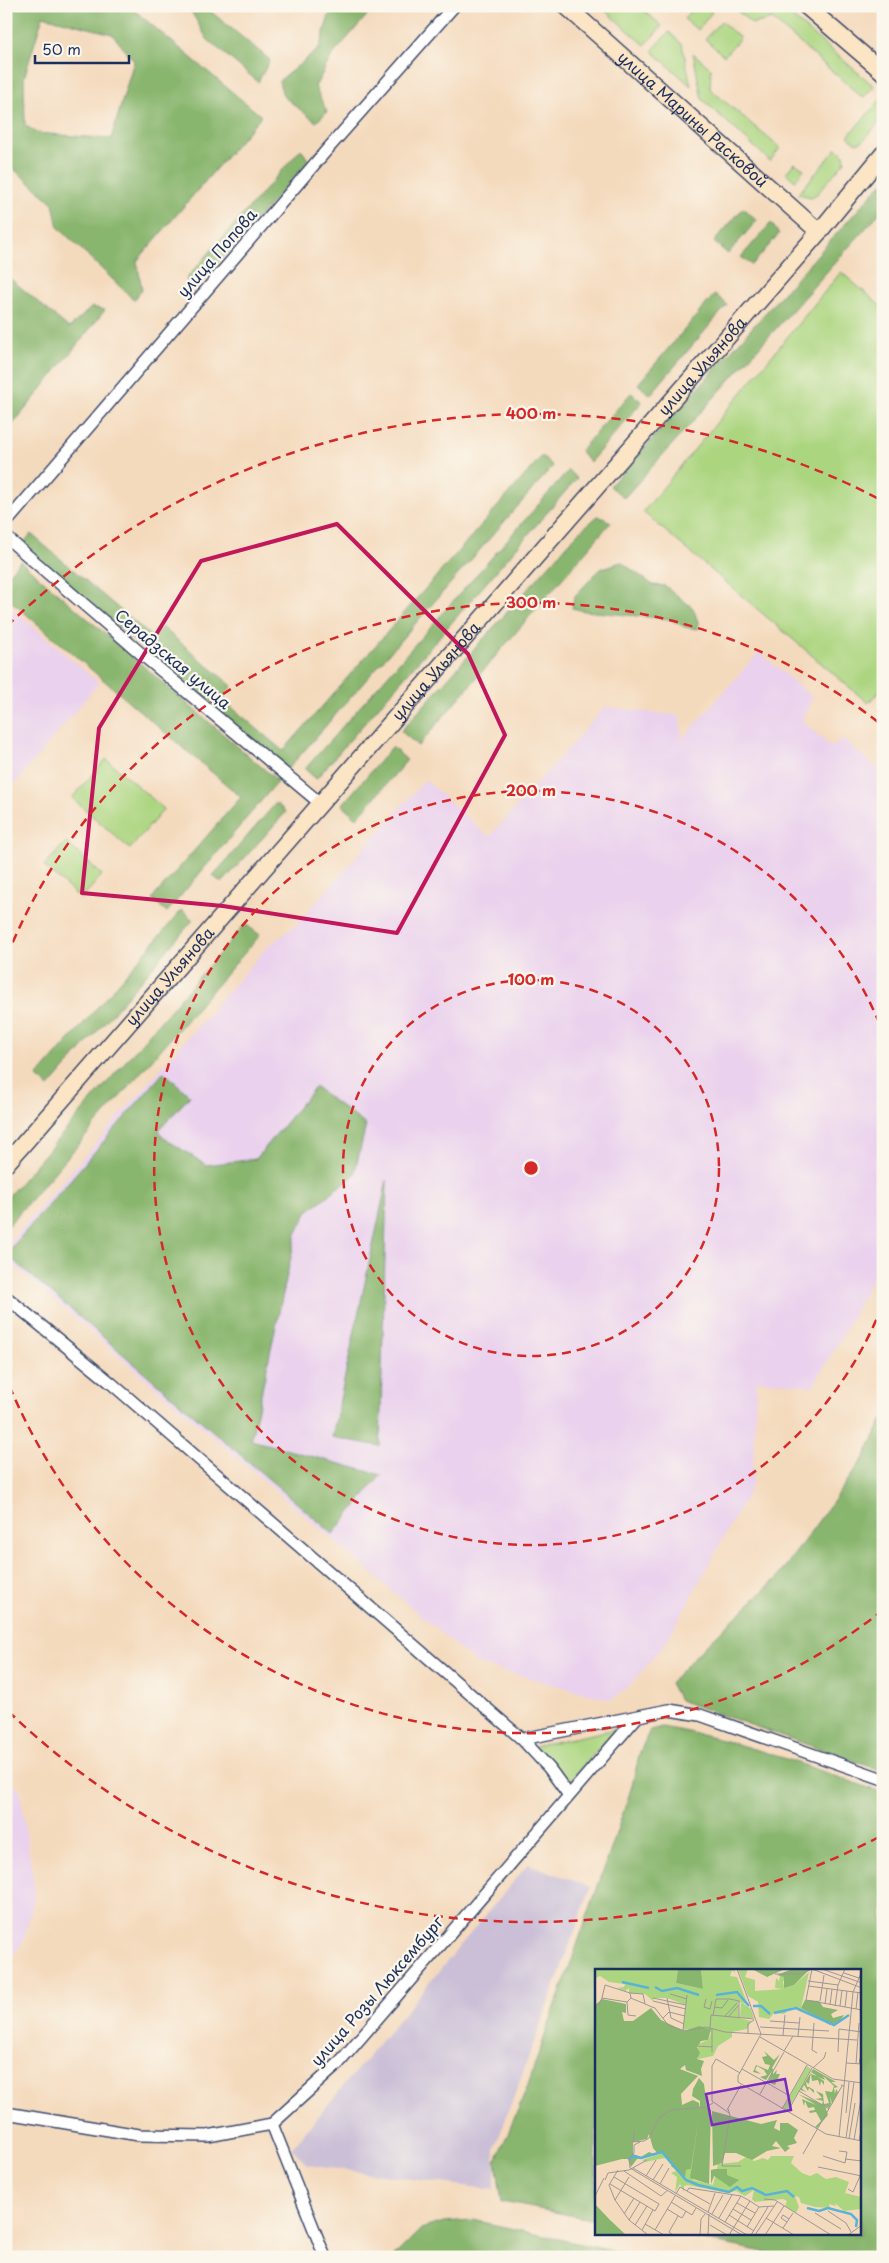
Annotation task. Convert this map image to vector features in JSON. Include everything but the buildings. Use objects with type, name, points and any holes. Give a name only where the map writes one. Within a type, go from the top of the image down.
[{"type":"main road","name":"улица Марины Расковой","points":[[566,6],[818,232]]},
{"type":"main road","points":[[806,6],[883,72]]},
{"type":"main road","name":"улица Ульянова","points":[[6,1164],[818,232],[883,154]]},
{"type":"street","name":"улица Попова","points":[[6,523],[325,152],[454,6]]},
{"type":"street","name":"Серадзская улица","points":[[6,538],[320,803]]},
{"type":"street","points":[[6,1297],[118,1389],[522,1739],[549,1768],[568,1794]]},
{"type":"street","points":[[522,1739],[669,1710],[700,1714],[883,1779]]},
{"type":"street","name":"улица Розы Люксембург","points":[[272,2124],[338,2064],[568,1794],[637,1717]]},
{"type":"street","points":[[6,2113],[139,2135],[208,2136],[272,2124],[325,2257]]},
{"type":"highlighted area","points":[[337,524],[468,654],[505,735],[397,933],[223,906],[82,893],[99,728],[201,561]]},
{"type":"shaded area","points":[[6,604],[99,683],[12,787],[6,782]]},
{"type":"shaded area","points":[[759,652],[813,698],[802,720],[831,747],[843,740],[883,772],[883,1258],[840,1340],[813,1386],[757,1380],[752,1486],[666,1642],[633,1682],[611,1700],[477,1664],[6,1259],[6,1246],[267,947],[295,926],[425,780],[489,837],[605,707],[680,716],[682,739]]},
{"type":"shaded area","points":[[6,1778],[20,1790],[35,1893],[24,1941],[6,1965]]},
{"type":"shaded area","points":[[528,1864],[591,1887],[495,2148],[495,2190],[307,2165],[292,2148]]},
{"type":"green space","points":[[6,6],[129,6],[261,116],[137,261],[142,290],[134,300],[58,227],[53,203],[6,162]],"holes":[[[43,16],[112,34],[134,61],[111,139],[37,133],[25,125],[24,78]]]},
{"type":"green space","points":[[188,6],[204,6],[270,60],[258,82],[207,39]]},
{"type":"green space","points":[[332,6],[375,6],[331,57],[315,87],[327,112],[316,122],[283,96],[279,81],[319,49]]},
{"type":"green space","points":[[603,6],[639,6],[662,26],[645,45],[602,8]]},
{"type":"green space","points":[[695,6],[705,6],[712,12],[698,30],[684,19]]},
{"type":"green space","points":[[733,7],[786,12],[874,86],[863,98],[772,19],[752,24]]},
{"type":"green space","points":[[721,21],[740,38],[724,56],[705,39]]},
{"type":"green space","points":[[669,32],[682,44],[691,86],[652,51]]},
{"type":"green space","points":[[693,53],[711,69],[710,89],[780,148],[770,161],[702,99]]},
{"type":"green space","points":[[883,97],[883,118],[863,141],[856,143],[848,136]]},
{"type":"green space","points":[[837,148],[844,155],[845,161],[817,194],[811,197],[798,194]]},
{"type":"green space","points":[[301,149],[309,161],[193,290],[186,279]]},
{"type":"green space","points":[[794,163],[804,169],[795,181],[786,173]]},
{"type":"green space","points":[[883,182],[883,209],[624,498],[610,486]]},
{"type":"green space","points":[[743,208],[757,220],[728,254],[714,242]]},
{"type":"green space","points":[[771,223],[779,234],[752,265],[741,257]]},
{"type":"green space","points":[[841,272],[883,308],[883,688],[868,703],[643,512]]},
{"type":"green space","points":[[6,275],[69,328],[92,307],[105,310],[6,433]]},
{"type":"green space","points":[[715,294],[727,305],[650,395],[638,384]]},
{"type":"green space","points":[[631,393],[642,402],[590,462],[580,451]]},
{"type":"green space","points":[[542,456],[553,466],[288,769],[21,546],[31,534],[152,637],[162,627],[232,686],[222,699],[283,751]]},
{"type":"green space","points":[[569,470],[577,478],[316,779],[305,769]]},
{"type":"green space","points":[[598,516],[611,522],[418,746],[401,731],[579,532]]},
{"type":"green space","points":[[20,561],[278,781],[167,912],[152,899],[241,797],[6,597],[6,577]]},
{"type":"green space","points":[[621,562],[653,585],[665,586],[693,608],[698,622],[698,629],[685,627],[670,619],[585,611],[572,608],[574,597],[600,569]]},
{"type":"green space","points":[[392,747],[407,760],[357,818],[342,805]]},
{"type":"green space","points":[[106,759],[164,809],[130,849],[72,798]]},
{"type":"green space","points":[[276,803],[286,812],[222,883],[213,876]]},
{"type":"green space","points":[[66,842],[102,875],[81,899],[44,866]]},
{"type":"green space","points":[[182,910],[193,920],[49,1087],[37,1077]]},
{"type":"green space","points":[[245,924],[260,935],[6,1228],[6,1199]]},
{"type":"green space","points":[[164,1072],[190,1096],[159,1130],[164,1138],[206,1165],[256,1159],[315,1087],[366,1125],[354,1175],[308,1211],[296,1234],[251,1440],[381,1475],[333,1534],[6,1254]]},
{"type":"green space","points":[[387,1180],[380,1446],[332,1437]]},
{"type":"green space","points":[[883,1419],[883,1771],[679,1700],[670,1683],[698,1653],[778,1577],[864,1458]]},
{"type":"green space","points":[[662,1727],[718,1739],[801,1764],[883,1793],[883,2257],[789,2257],[684,2236],[862,2236],[862,1969],[595,1969],[595,2220],[502,2202],[496,2161],[526,2091],[608,1858],[631,1789],[640,1752],[650,1730]]},
{"type":"green space","points":[[616,1729],[567,1784],[535,1746]]},
{"type":"green space","points":[[473,2220],[639,2257],[393,2257],[421,2229],[444,2222]]}]
